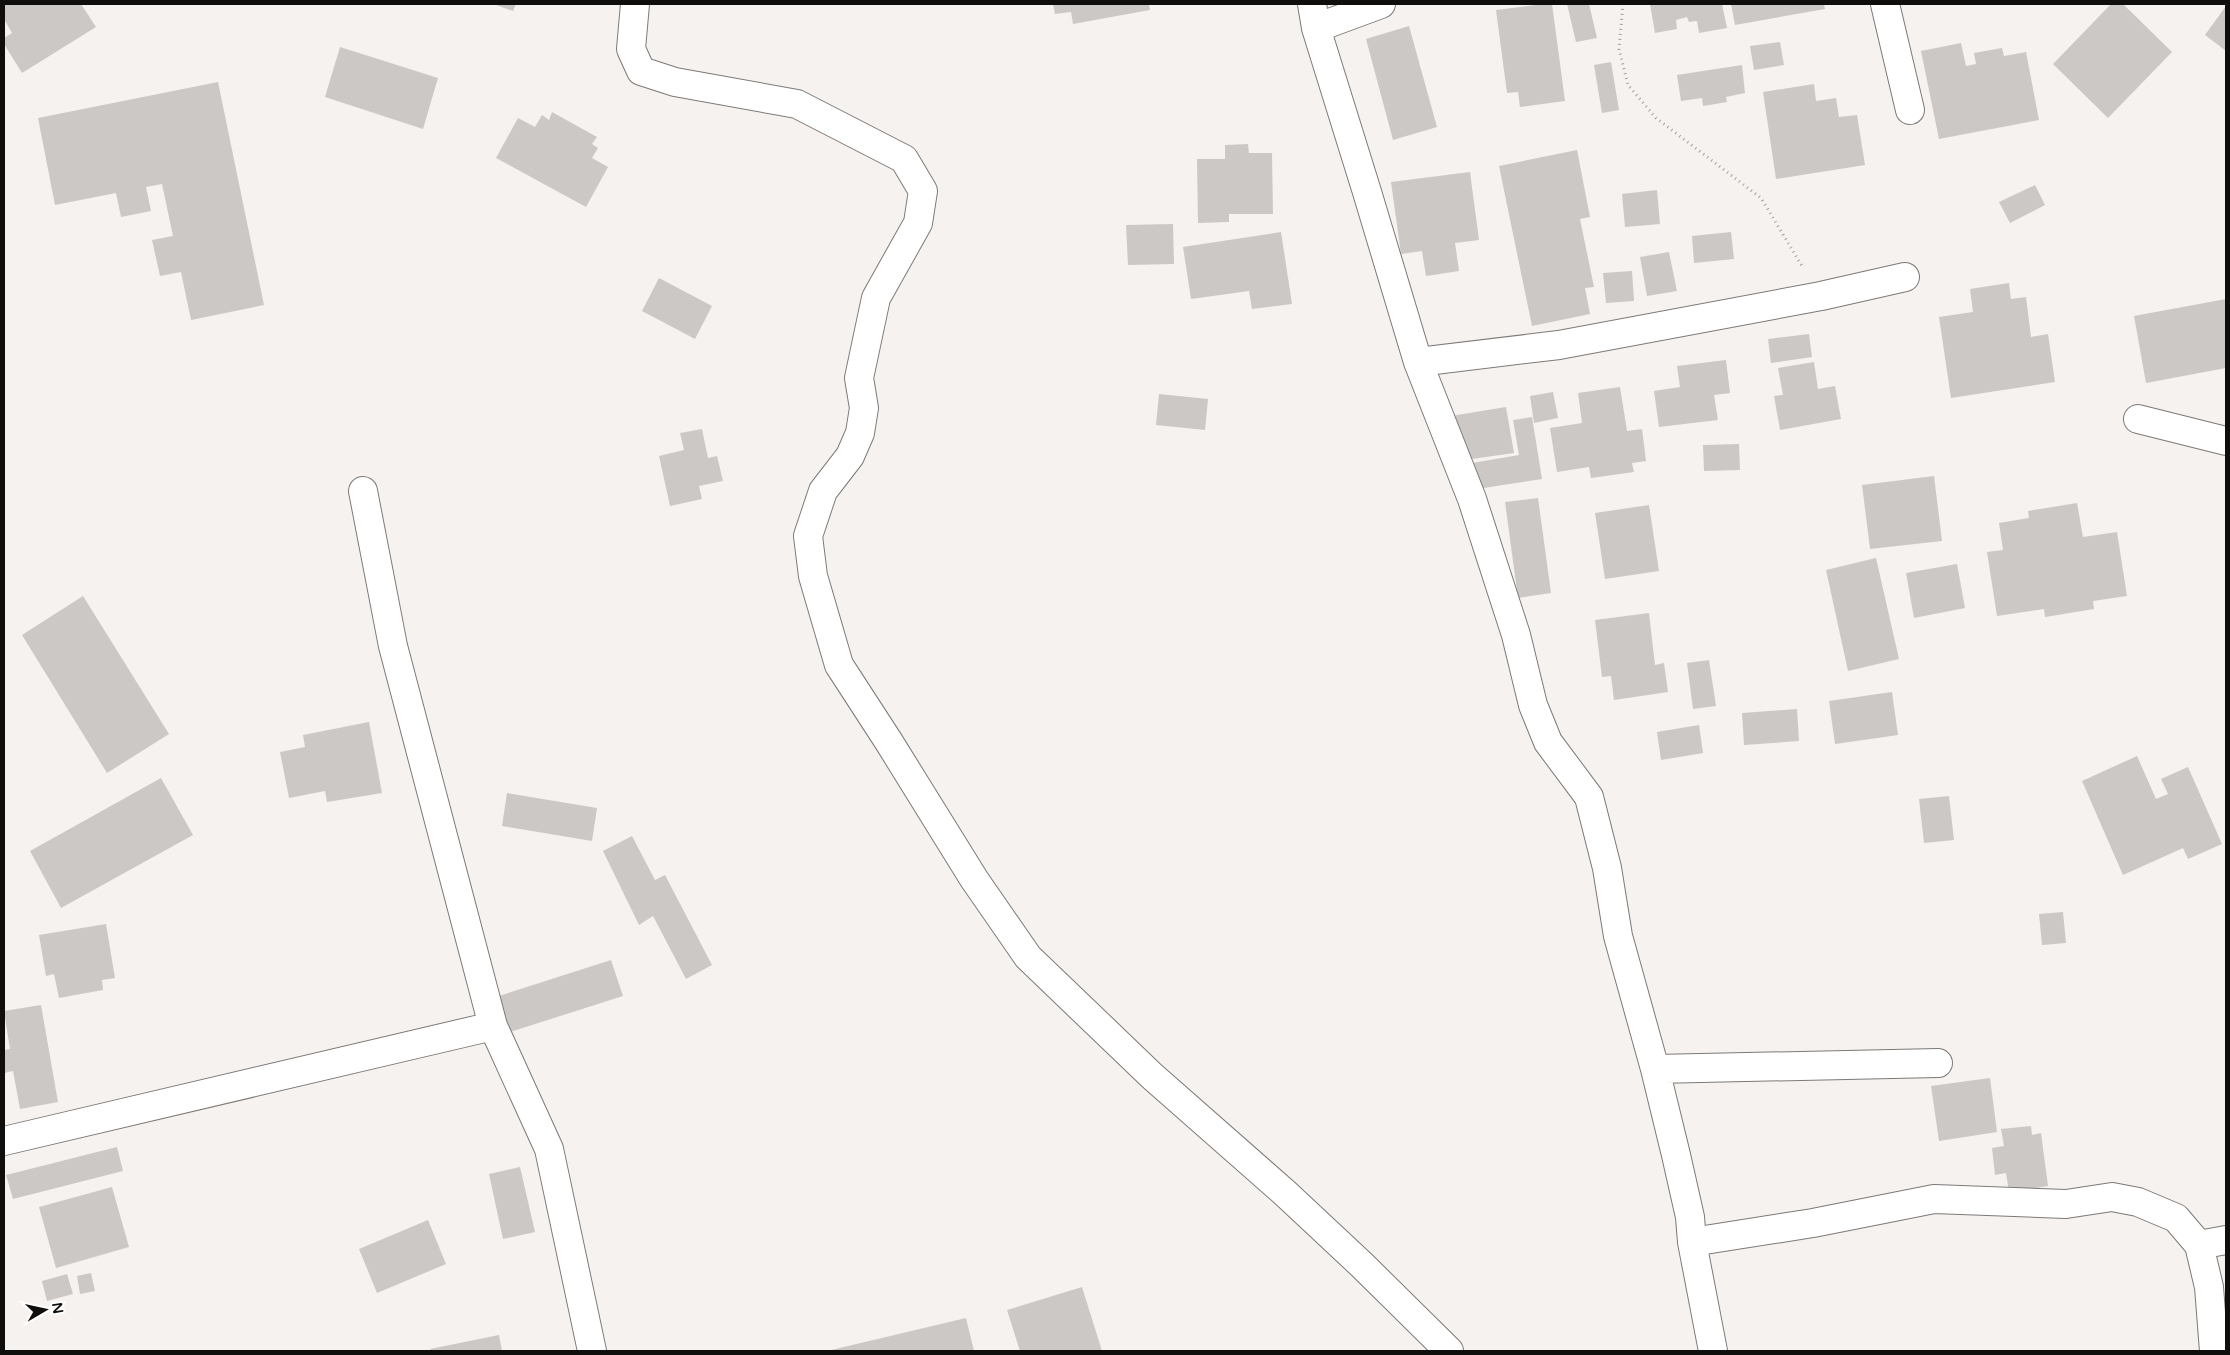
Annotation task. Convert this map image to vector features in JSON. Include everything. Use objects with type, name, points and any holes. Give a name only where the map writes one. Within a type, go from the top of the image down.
[{"type":"street","points":[[635,4],[631,50],[641,71],[675,82],[797,104],[904,159],[922,191],[918,223],[876,298],[859,378],[864,408],[860,433],[850,456],[823,491],[808,536],[813,576],[839,665],[974,879],[1028,957],[1152,1076],[1285,1193],[1363,1266],[1449,1351]]},
{"type":"street","points":[[1381,4],[1314,16],[1418,362],[1472,499],[1516,635],[1533,705],[1548,742],[1589,797],[1607,868],[1618,936],[1656,1069],[1684,1191],[1713,1351]]},
{"type":"street","points":[[1885,4],[1910,110]]},
{"type":"street","points":[[1418,362],[1559,345],[1821,296],[1905,277]]},
{"type":"street","points":[[2138,420],[2226,441]]},
{"type":"street","points":[[362,491],[393,646],[493,1026],[549,1149],[592,1351]]},
{"type":"street","points":[[4,1141],[493,1026]]},
{"type":"street","points":[[1656,1069],[1938,1063]]},
{"type":"street","points":[[1692,1242],[1813,1223],[1934,1199],[2066,1204],[2112,1197],[2138,1202],[2176,1218],[2199,1245],[2209,1288],[2214,1351]]},
{"type":"street","points":[[2199,1245],[2226,1240]]},
{"type":"path","points":[[1623,4],[1619,48],[1628,85],[1656,118],[1761,198],[1821,296]]},
{"type":"building","points":[[81,4],[96,27],[22,73],[4,44],[4,38],[12,33],[4,19],[4,5]]},
{"type":"building","points":[[493,4],[516,4],[513,11]]},
{"type":"building","points":[[1053,4],[1149,4],[1150,10],[1073,24],[1071,12],[1055,14]]},
{"type":"building","points":[[1552,4],[1565,101],[1520,107],[1518,92],[1507,93],[1496,10]]},
{"type":"building","points":[[1567,4],[1589,4],[1597,38],[1576,42]]},
{"type":"building","points":[[1650,4],[1722,4],[1727,28],[1699,33],[1697,21],[1689,22],[1687,17],[1676,20],[1677,29],[1655,33]]},
{"type":"building","points":[[1731,4],[1824,4],[1825,9],[1735,25]]},
{"type":"building","points":[[2111,4],[2123,4],[2172,52],[2108,118],[2053,64]]},
{"type":"building","points":[[2226,6],[2226,51],[2205,35]]},
{"type":"building","points":[[1409,26],[1437,127],[1393,140],[1366,39]]},
{"type":"building","points":[[1780,42],[1784,65],[1754,70],[1750,46]]},
{"type":"building","points":[[1961,43],[1966,66],[1976,64],[1974,53],[2002,48],[2004,56],[2026,52],[2039,120],[1939,139],[1921,51]]},
{"type":"building","points":[[340,47],[438,78],[423,129],[325,97]]},
{"type":"building","points":[[1611,62],[1619,110],[1602,113],[1594,65]]},
{"type":"building","points":[[1742,65],[1745,93],[1726,97],[1727,102],[1703,106],[1702,98],[1681,101],[1677,75]]},
{"type":"building","points":[[218,82],[264,305],[191,320],[181,272],[160,276],[152,240],[173,236],[162,184],[146,187],[151,211],[121,217],[116,193],[55,205],[38,118]]},
{"type":"building","points":[[1814,84],[1816,101],[1836,98],[1839,117],[1857,115],[1865,165],[1776,179],[1763,92]]},
{"type":"building","points":[[552,112],[597,137],[592,144],[598,148],[592,158],[608,167],[586,207],[496,158],[518,118],[535,127],[542,115],[549,120]]},
{"type":"building","points":[[1248,144],[1249,153],[1272,153],[1273,214],[1229,214],[1229,222],[1198,223],[1197,159],[1225,159],[1225,145]]},
{"type":"building","points":[[1577,150],[1590,217],[1580,219],[1594,287],[1585,288],[1590,314],[1532,326],[1499,166]]},
{"type":"building","points":[[1470,172],[1479,240],[1455,243],[1459,271],[1426,276],[1422,251],[1401,254],[1391,182]]},
{"type":"building","points":[[2035,185],[2045,205],[2010,223],[1999,202]]},
{"type":"building","points":[[1657,190],[1660,224],[1625,227],[1622,194]]},
{"type":"building","points":[[1173,224],[1174,264],[1128,265],[1126,225]]},
{"type":"building","points":[[1281,232],[1292,304],[1252,309],[1249,291],[1191,299],[1183,247]]},
{"type":"building","points":[[1731,232],[1734,259],[1694,263],[1692,236]]},
{"type":"building","points":[[1669,252],[1677,291],[1647,296],[1640,257]]},
{"type":"building","points":[[1632,271],[1634,301],[1606,303],[1603,273]]},
{"type":"building","points":[[659,278],[712,306],[695,339],[642,311]]},
{"type":"building","points":[[2009,283],[2011,299],[2026,297],[2031,337],[2048,334],[2055,382],[1951,398],[1939,317],[1973,312],[1970,289]]},
{"type":"building","points":[[2226,299],[2226,368],[2146,383],[2134,316]]},
{"type":"building","points":[[1809,334],[1812,357],[1771,363],[1768,339]]},
{"type":"building","points":[[1726,360],[1730,393],[1714,395],[1718,420],[1659,427],[1654,391],[1680,387],[1677,366]]},
{"type":"building","points":[[1814,362],[1818,389],[1835,386],[1841,419],[1780,430],[1774,396],[1783,395],[1778,368]]},
{"type":"building","points":[[1620,387],[1627,431],[1642,429],[1646,461],[1632,463],[1634,472],[1591,478],[1589,467],[1557,472],[1550,428],[1582,423],[1578,393]]},
{"type":"building","points":[[1553,392],[1558,418],[1534,423],[1530,396]]},
{"type":"building","points":[[1159,394],[1208,399],[1205,430],[1156,425]]},
{"type":"building","points":[[1506,407],[1514,453],[1458,461],[1451,416]]},
{"type":"building","points":[[1532,417],[1542,479],[1477,489],[1472,463],[1519,455],[1513,420]]},
{"type":"building","points":[[702,429],[708,458],[717,456],[723,481],[699,486],[702,499],[670,506],[659,456],[684,450],[680,433]]},
{"type":"building","points":[[1739,444],[1740,470],[1704,471],[1703,445]]},
{"type":"building","points":[[1934,476],[1942,541],[1870,549],[1862,485]]},
{"type":"building","points":[[1538,498],[1551,593],[1518,598],[1505,502]]},
{"type":"building","points":[[2077,503],[2083,537],[2117,532],[2127,596],[2093,601],[2094,609],[2045,617],[2044,609],[1997,616],[1987,552],[2003,550],[1999,523],[2029,518],[2028,511]]},
{"type":"building","points":[[1649,505],[1659,571],[1605,579],[1595,513]]},
{"type":"building","points":[[1876,558],[1899,659],[1848,671],[1826,570]]},
{"type":"building","points":[[1957,564],[1965,608],[1914,618],[1906,573]]},
{"type":"building","points":[[83,596],[169,734],[107,773],[22,635]]},
{"type":"building","points":[[1649,613],[1655,665],[1664,663],[1668,692],[1614,700],[1611,676],[1602,677],[1595,620]]},
{"type":"building","points":[[1709,660],[1716,706],[1693,709],[1687,663]]},
{"type":"building","points":[[1892,692],[1898,735],[1835,744],[1829,701]]},
{"type":"building","points":[[1797,709],[1799,741],[1744,745],[1742,713]]},
{"type":"building","points":[[369,722],[382,793],[327,802],[325,791],[289,798],[280,752],[305,747],[303,735]]},
{"type":"building","points":[[1699,725],[1703,753],[1661,760],[1657,732]]},
{"type":"building","points":[[2137,756],[2156,799],[2168,794],[2161,779],[2188,767],[2222,844],[2188,859],[2183,848],[2123,875],[2082,781]]},
{"type":"building","points":[[161,778],[193,835],[61,908],[30,851]]},
{"type":"building","points":[[507,793],[597,808],[592,841],[502,826]]},
{"type":"building","points":[[1949,796],[1954,840],[1924,843],[1919,799]]},
{"type":"building","points":[[632,836],[655,880],[665,875],[712,965],[686,979],[653,916],[639,925],[603,851]]},
{"type":"building","points":[[2063,912],[2066,943],[2042,945],[2039,914]]},
{"type":"building","points":[[106,924],[115,978],[102,980],[103,990],[59,998],[54,974],[46,976],[39,935]]},
{"type":"building","points":[[611,960],[623,996],[510,1032],[499,996]]},
{"type":"building","points":[[41,1005],[58,1102],[20,1109],[13,1071],[4,1073],[4,1050],[10,1049],[4,1011]]},
{"type":"building","points":[[1990,1078],[1997,1132],[1939,1141],[1931,1086]]},
{"type":"building","points":[[2031,1126],[2032,1135],[2041,1133],[2048,1186],[2009,1192],[2006,1173],[1995,1175],[1992,1148],[2004,1146],[2001,1129]]},
{"type":"building","points":[[117,1147],[123,1171],[13,1199],[6,1175]]},
{"type":"building","points":[[520,1167],[535,1232],[503,1239],[489,1174]]},
{"type":"building","points":[[112,1187],[129,1247],[56,1268],[39,1207]]},
{"type":"building","points":[[428,1220],[446,1264],[377,1293],[359,1249]]},
{"type":"building","points":[[91,1273],[95,1291],[80,1294],[77,1276]]},
{"type":"building","points":[[67,1274],[73,1294],[47,1301],[42,1281]]},
{"type":"building","points":[[1082,1287],[1102,1351],[1020,1351],[1007,1310]]},
{"type":"building","points":[[966,1318],[974,1351],[827,1351]]},
{"type":"building","points":[[499,1335],[502,1351],[431,1351],[430,1349]]}]
